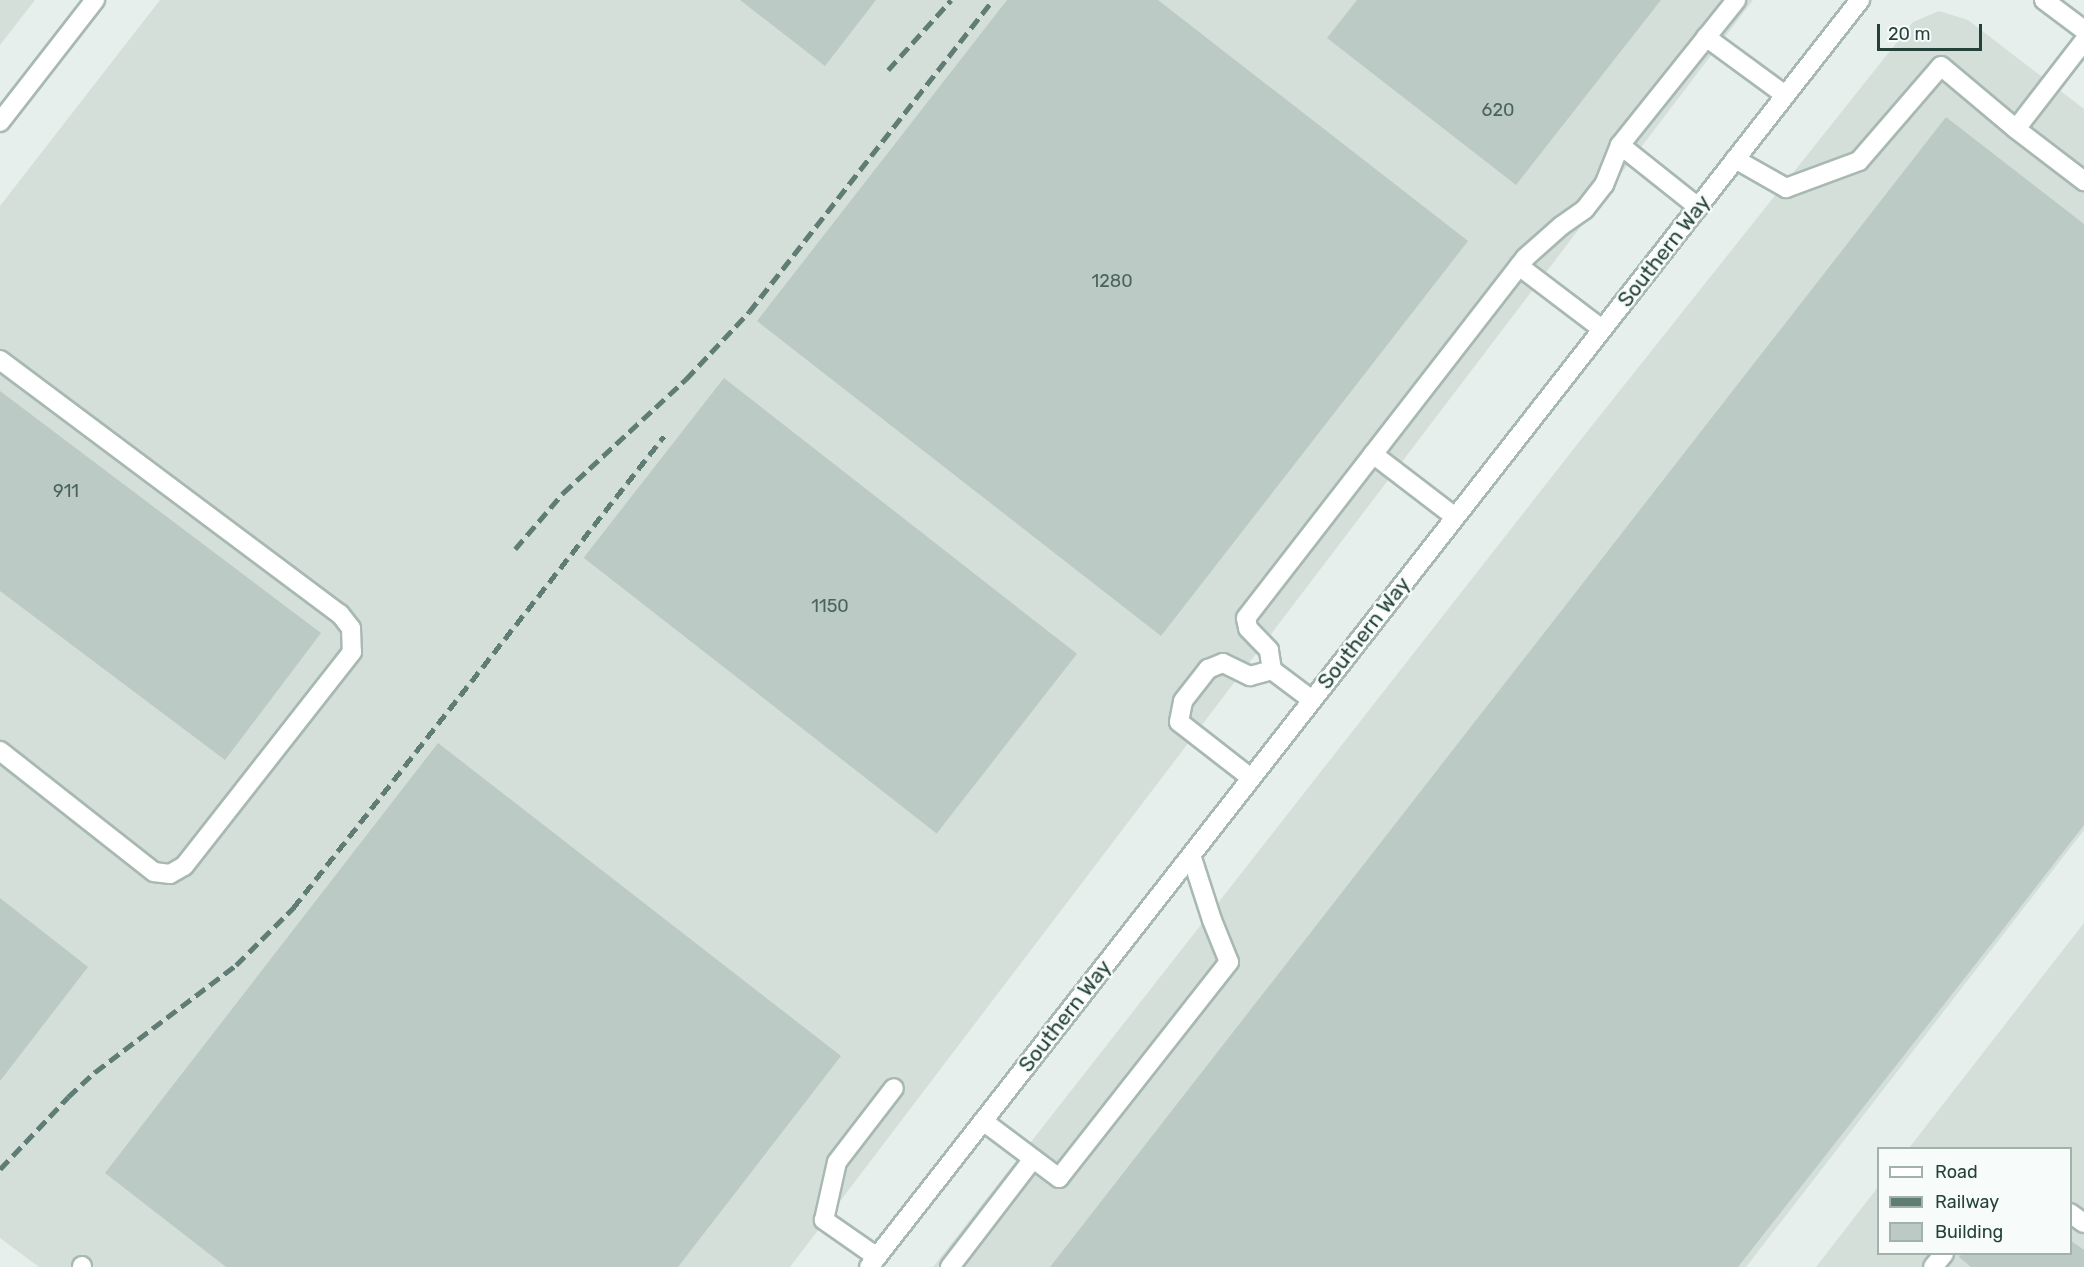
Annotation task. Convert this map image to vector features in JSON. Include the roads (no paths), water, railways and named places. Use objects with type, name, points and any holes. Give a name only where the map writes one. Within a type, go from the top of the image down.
[{"type":"street","points":[[1312,700],[1272,670],[1269,650],[1248,628],[1246,618],[1519,266],[1561,226],[1585,209],[1604,185],[1620,146],[1736,0]]},
{"type":"street","name":"Southern Way","points":[[873,1262],[1860,0]]},
{"type":"street","points":[[2044,0],[2084,30]]},
{"type":"street","points":[[0,122],[90,2]]},
{"type":"street","points":[[1706,37],[1785,95]]},
{"type":"street","points":[[2016,129],[2084,41]]},
{"type":"street","points":[[1736,159],[1786,188],[1858,161],[1941,66],[2016,129],[2084,181]]},
{"type":"street","points":[[1620,146],[1698,207]]},
{"type":"street","points":[[1519,266],[1602,329]]},
{"type":"street","points":[[0,360],[340,614],[351,628],[352,652],[184,866],[170,874],[154,872],[0,751]]},
{"type":"street","points":[[1374,454],[1455,517]]},
{"type":"street","points":[[1251,778],[1179,722],[1183,701],[1208,669],[1223,663],[1250,676],[1272,670]]},
{"type":"street","points":[[983,1121],[1059,1178],[1229,962],[1212,920],[1191,855]]},
{"type":"street","points":[[873,1262],[824,1220],[837,1162],[894,1088]]},
{"type":"street","points":[[950,1267],[1033,1159]]},
{"type":"street","points":[[1934,1267],[1943,1255]]},
{"type":"railway","points":[[888,70],[951,0]]},
{"type":"railway","points":[[515,549],[563,493],[686,379],[749,312],[990,3]]},
{"type":"railway","points":[[0,1169],[95,1072],[236,965],[293,908],[664,436]]}]
